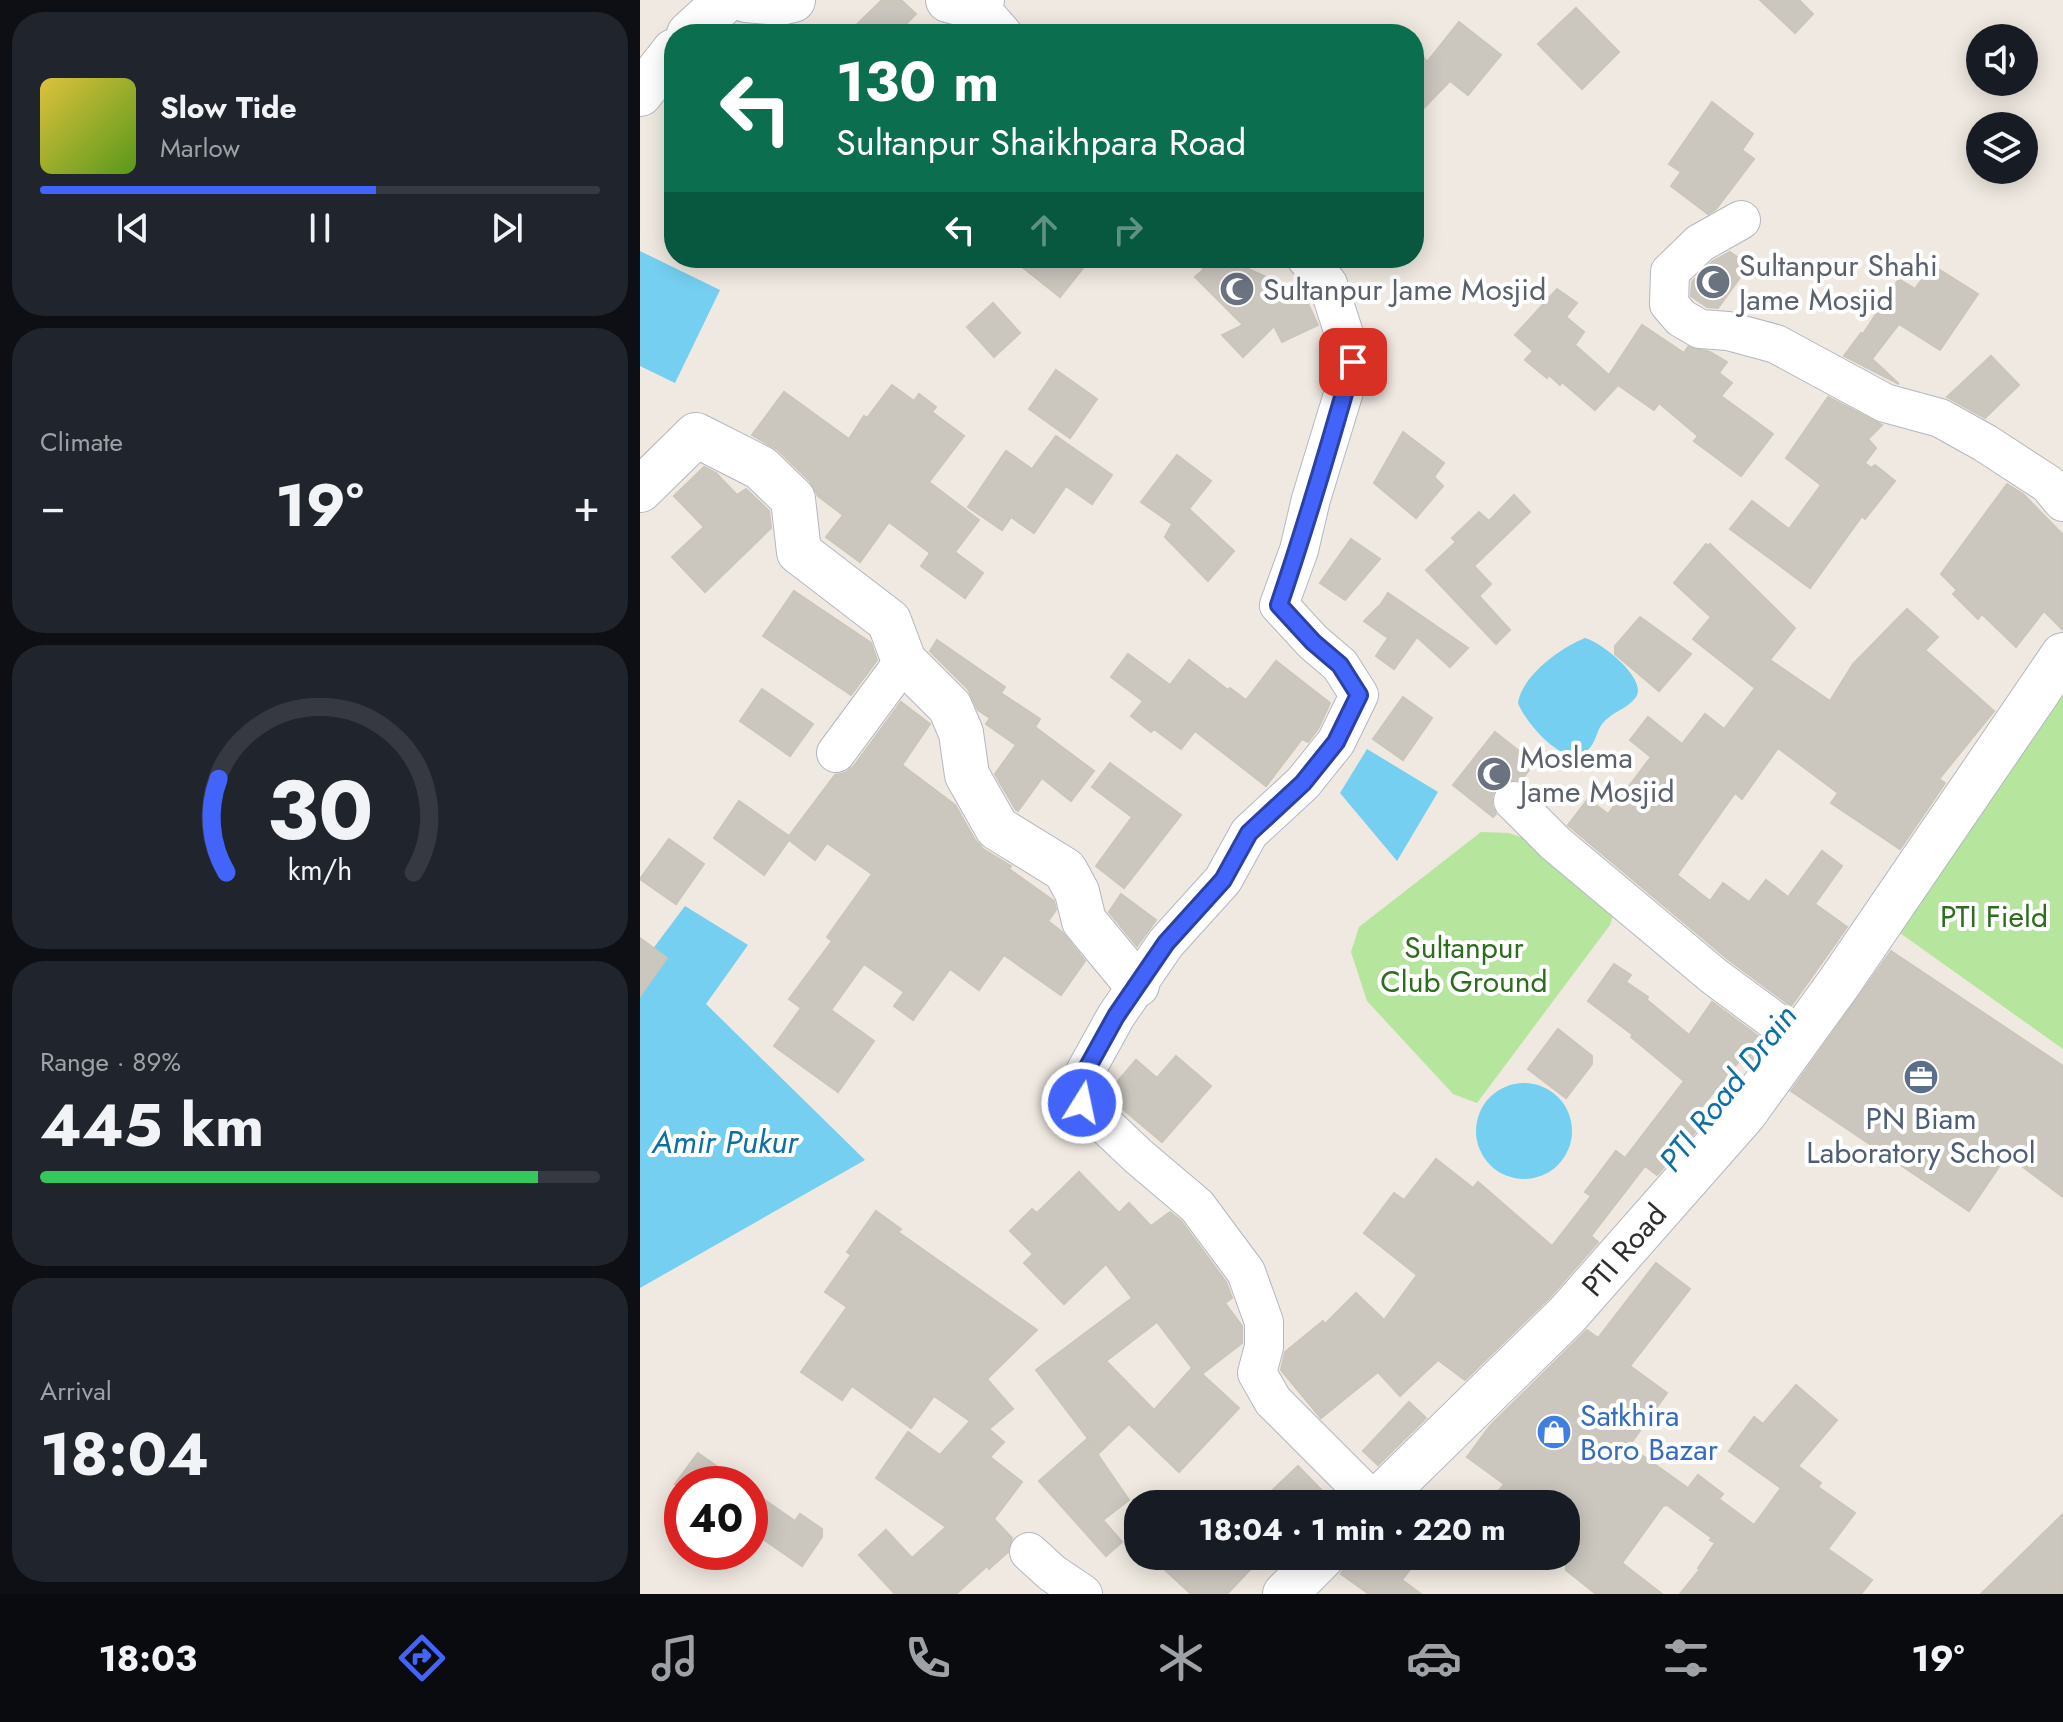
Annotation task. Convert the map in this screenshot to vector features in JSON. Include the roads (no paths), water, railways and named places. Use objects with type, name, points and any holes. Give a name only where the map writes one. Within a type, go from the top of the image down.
[{"type":"main road","points":[[700,24],[726,0]]},
{"type":"main road","points":[[746,0],[780,3],[793,0]]},
{"type":"main road","points":[[640,94],[664,64]]},
{"type":"main road","points":[[640,490],[696,435],[761,468],[793,499],[799,552],[889,621],[904,661],[950,707],[961,733],[967,775],[997,828],[1065,870],[1077,892],[1084,921],[1137,985]]},
{"type":"main road","name":"PTI Road","points":[[1388,1490],[1567,1315],[1744,1114],[2063,655]]},
{"type":"main road","points":[[1285,1594],[1309,1570]]},
{"type":"street","points":[[1741,220],[1700,243],[1670,272],[1669,304],[1681,318],[1700,329],[1728,331],[1776,344],[1885,403],[1940,418],[2048,484],[2063,502]]},
{"type":"street","points":[[1314,268],[1328,284],[1353,362],[1311,499],[1299,550],[1279,605],[1313,642],[1340,665],[1359,695],[1336,742],[1303,783],[1249,833],[1223,880],[1166,943],[1116,1016],[1085,1072],[1080,1090],[1082,1103],[1197,1206],[1246,1272],[1264,1322],[1264,1347],[1257,1373],[1273,1401],[1362,1490]]},
{"type":"street","points":[[836,753],[904,661]]},
{"type":"street","points":[[1513,801],[1555,843],[1715,977],[1799,1039]]},
{"type":"street","points":[[1029,1552],[1052,1573],[1083,1594]]},
{"type":"water","points":[[640,251],[664,263],[664,268],[675,268],[720,290],[675,383],[640,366]]},
{"type":"water","points":[[1585,638],[1621,662],[1638,689],[1633,701],[1602,724],[1587,751],[1578,755],[1568,754],[1537,732],[1518,703],[1534,673]]},
{"type":"water","points":[[1367,749],[1438,792],[1397,861],[1340,793]]},
{"type":"water","name":"Amir Pukur","points":[[685,906],[748,945],[706,1004],[865,1160],[640,1288],[640,966]]},
{"type":"water","points":[[1524,1083],[1542,1087],[1558,1097],[1568,1113],[1572,1131],[1568,1149],[1558,1165],[1542,1175],[1524,1179],[1506,1175],[1490,1165],[1480,1149],[1476,1131],[1480,1113],[1490,1097],[1506,1087]]},
{"type":"place","name":"Sultanpur Shahi Jame Mosjid","points":[[1713,282]]},
{"type":"place","name":"Sultanpur Jame Mosjid","points":[[1237,289]]},
{"type":"place","name":"Moslema Jame Mosjid","points":[[1494,774]]},
{"type":"place","name":"PN Biam Laboratory School","points":[[1921,1077]]},
{"type":"place","name":"Satkhira Boro Bazar","points":[[1554,1432]]},
{"type":"park label","name":"PTI Field","points":[[1994,916]]},
{"type":"park label","name":"Sultanpur Club Ground","points":[[1464,964]]},
{"type":"water label","name":"PTI Road Drain","points":[[1728,1088]]}]
